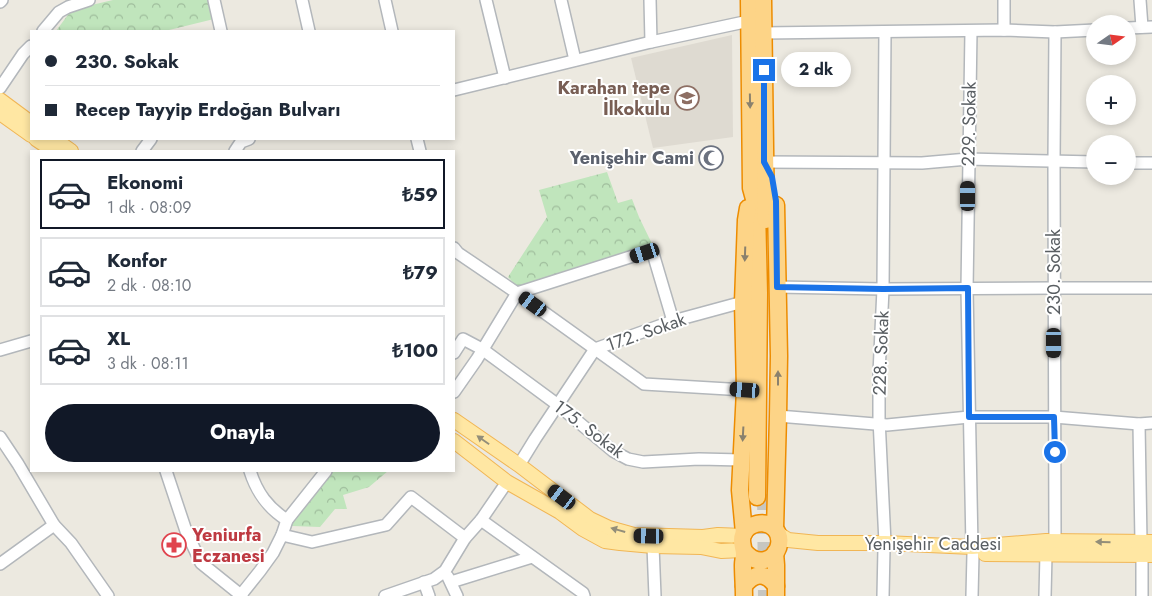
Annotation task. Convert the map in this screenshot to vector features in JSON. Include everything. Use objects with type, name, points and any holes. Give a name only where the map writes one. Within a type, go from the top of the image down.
[{"type":"highway","points":[[744,591],[744,543],[740,490],[745,390],[744,302],[746,220],[751,188],[749,0]]},
{"type":"highway","points":[[740,490],[745,504],[753,508],[769,504],[765,496],[768,288],[764,162],[763,0]]},
{"type":"highway","points":[[764,162],[772,177],[776,201],[778,356],[778,416],[765,496]]},
{"type":"highway","points":[[751,188],[757,210],[765,496],[779,542],[776,552],[776,591]]},
{"type":"highway","points":[[776,531],[765,524],[752,525],[747,528],[744,543],[753,559],[759,561],[765,560],[776,552]]},
{"type":"highway","points":[[744,591],[753,576],[760,575],[772,580],[776,591]]},
{"type":"main road","points":[[0,100],[30,121]]},
{"type":"main road","points":[[0,113],[30,134]]},
{"type":"main road","points":[[38,140],[52,150]]},
{"type":"main road","points":[[55,140],[70,150]]},
{"type":"main road","points":[[455,421],[520,465],[590,519],[609,528],[634,535],[703,537],[718,535],[744,543]]},
{"type":"main road","points":[[455,442],[507,482],[560,512],[583,529],[605,541],[653,546],[701,547],[721,551],[744,543]]},
{"type":"main road","name":"Yenişehir Caddesi","points":[[776,531],[788,540],[818,543],[1046,554],[1147,549]]},
{"type":"main road","name":"Yenişehir Caddesi","points":[[972,550],[1046,541],[1147,549]]},
{"type":"main road","name":"Yenişehir Caddesi","points":[[776,552],[884,546]]},
{"type":"street","points":[[45,30],[59,12],[89,0]]},
{"type":"street","points":[[214,0],[221,30]]},
{"type":"street","points":[[302,0],[309,30]]},
{"type":"street","points":[[385,0],[392,30]]},
{"type":"street","points":[[486,0],[504,78]]},
{"type":"street","points":[[561,0],[575,60]]},
{"type":"street","points":[[650,0],[651,42]]},
{"type":"street","points":[[1004,0],[1004,30]]},
{"type":"street","points":[[1140,0],[1147,27]]},
{"type":"street","points":[[455,90],[651,42],[749,21]]},
{"type":"street","points":[[763,33],[1086,30]]},
{"type":"street","name":"228. Sokak","points":[[883,596],[884,546],[879,373],[883,289],[885,32]]},
{"type":"street","name":"229. Sokak","points":[[971,32],[968,159],[968,288],[972,596]]},
{"type":"street","name":"230. Sokak","points":[[1055,32],[1055,541]]},
{"type":"street","points":[[0,88],[30,47]]},
{"type":"street","points":[[764,162],[922,163],[968,159],[1086,162]]},
{"type":"street","points":[[1136,163],[1152,163]]},
{"type":"street","points":[[455,249],[644,384],[745,390]]},
{"type":"street","points":[[455,391],[477,359],[517,293],[652,250],[673,321]]},
{"type":"street","points":[[777,287],[883,289],[1152,288]]},
{"type":"street","name":"172. Sokak","points":[[520,465],[535,439],[595,349],[673,321],[744,302]]},
{"type":"street","name":"175. Sokak","points":[[455,351],[463,339],[482,350],[558,405],[613,451],[628,459],[644,462],[699,459],[742,460]]},
{"type":"street","points":[[0,350],[30,341]]},
{"type":"street","points":[[778,416],[887,425],[969,417],[1054,417],[1140,424],[1152,423]]},
{"type":"street","points":[[1140,424],[1147,549],[1142,596]]},
{"type":"street","points":[[0,437],[54,525],[71,543],[108,596]]},
{"type":"street","points":[[166,472],[186,531],[201,563],[241,596],[273,553],[287,520],[325,472]]},
{"type":"street","points":[[250,472],[258,493],[275,512],[287,520]]},
{"type":"street","points":[[385,596],[434,579],[444,571],[465,538],[481,520],[507,482]]},
{"type":"street","points":[[282,534],[312,542],[386,525],[411,497],[465,538]]},
{"type":"street","points":[[481,520],[581,595]]},
{"type":"street","points":[[1,562],[54,525]]},
{"type":"street","points":[[653,546],[654,596]]},
{"type":"street","points":[[1045,596],[1046,554]]},
{"type":"street","points":[[451,582],[532,557]]},
{"type":"street","points":[[444,571],[457,596]]},
{"type":"street","points":[[424,582],[428,596]]},
{"type":"shaded area","name":"Karahan tepe İlkokulu","points":[[732,35],[733,137],[653,148],[631,58]]},
{"type":"green space","points":[[113,0],[209,0],[214,19],[169,30],[57,30],[70,12]]},
{"type":"green space","points":[[607,172],[618,203],[632,199],[654,248],[520,290],[508,277],[547,217],[539,190]]},
{"type":"green space","points":[[329,472],[387,472],[369,487],[343,495],[347,509],[335,509],[320,527],[292,526],[290,523]]},
{"type":"tunnel","points":[[765,494],[766,596]]},
{"type":"place","name":"Karahan tepe İlkokulu","points":[[687,98]]},
{"type":"place","name":"Yenişehir Cami","points":[[711,158]]},
{"type":"place","name":"Yeniurfa Eczanesi","points":[[174,545]]},
{"type":"route","points":[[764,70],[764,162],[772,177],[776,201],[777,287],[968,288],[969,417],[1054,417],[1055,452]]}]
